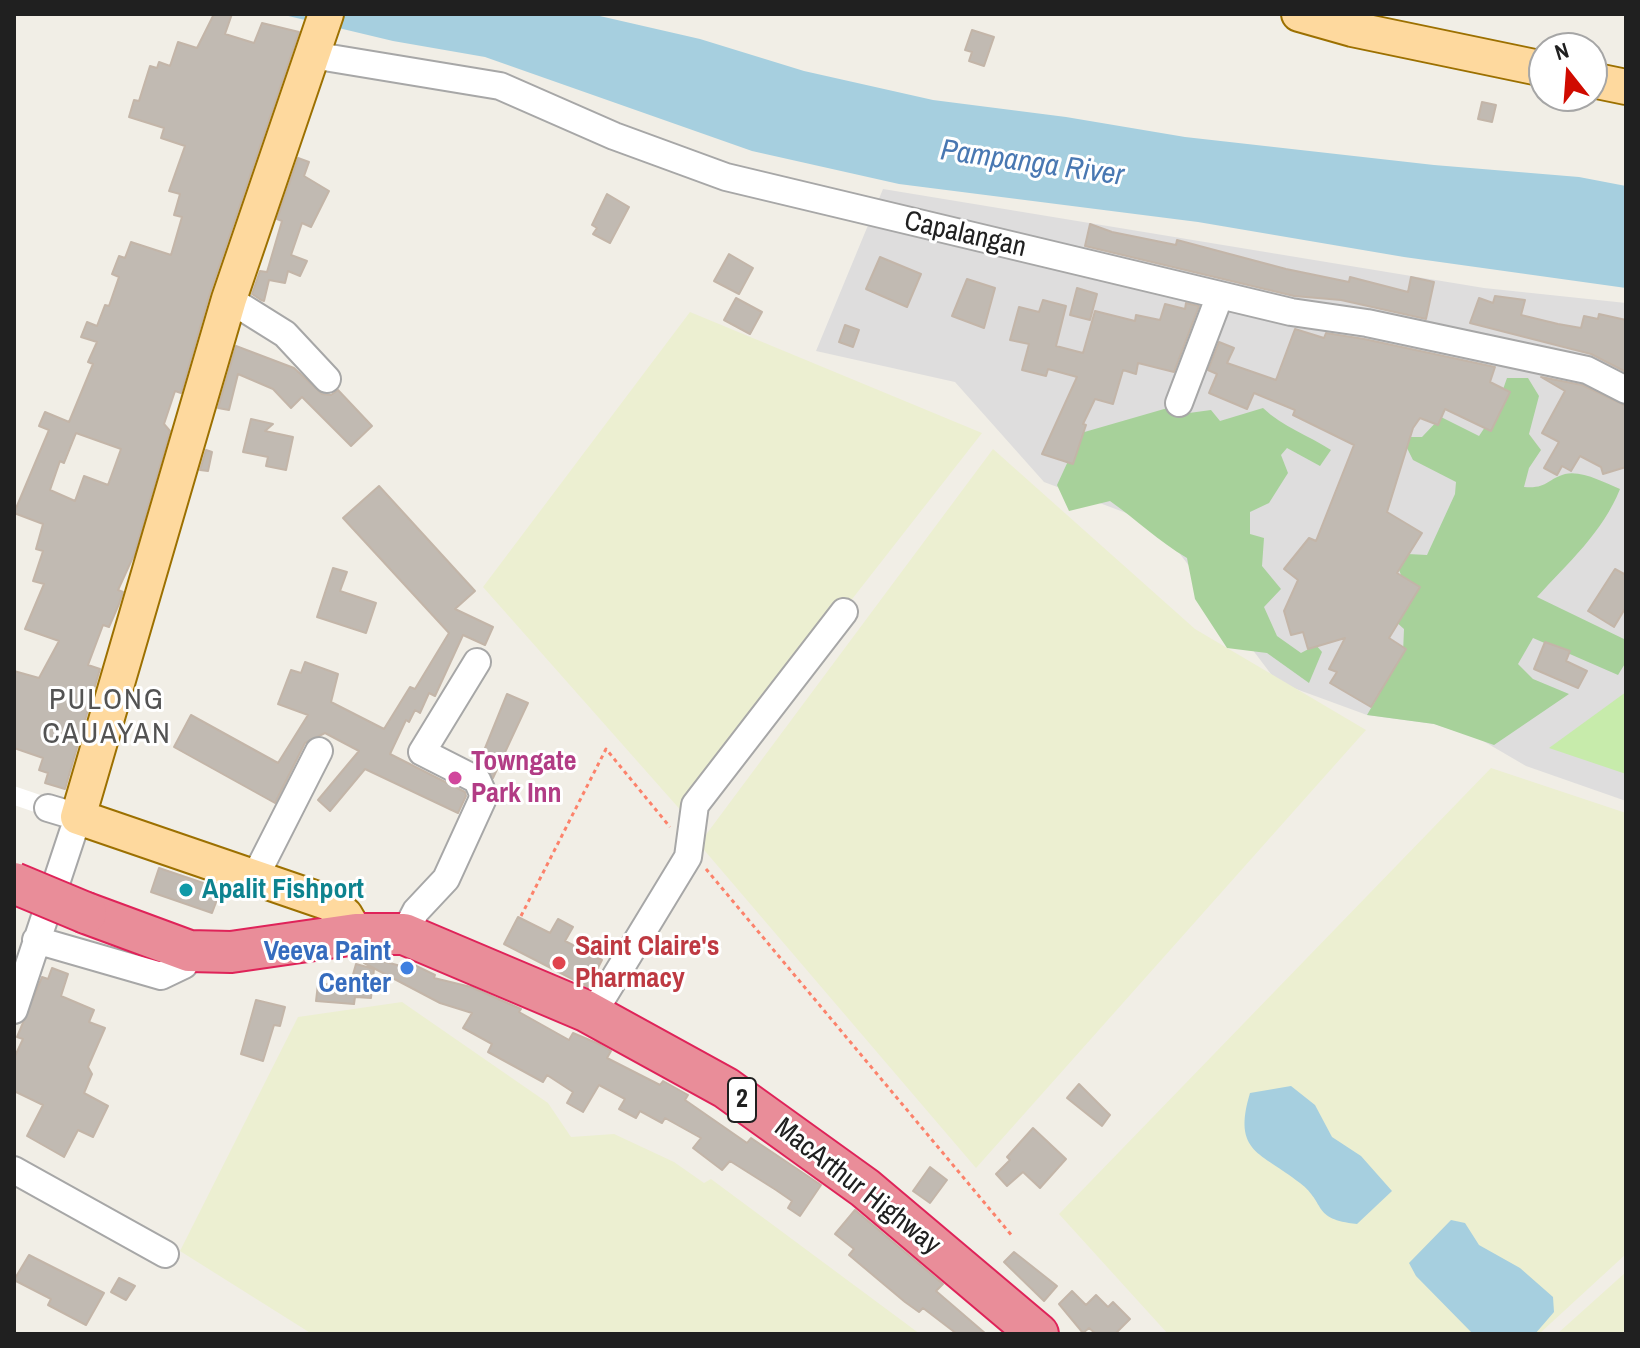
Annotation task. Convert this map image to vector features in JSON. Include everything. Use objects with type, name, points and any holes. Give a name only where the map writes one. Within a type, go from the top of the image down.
[{"type":"highway","name":"MacArthur Highway","points":[[14,883],[189,951],[231,952],[356,934],[404,934],[592,1015],[726,1088],[865,1188],[1017,1327]]},
{"type":"main road","points":[[1299,14],[1352,29],[1528,66]]},
{"type":"main road","points":[[319,35],[229,299],[63,812],[329,903],[345,915],[356,934]]},
{"type":"street","name":"Capalangan","points":[[319,35],[500,86],[614,136],[726,177],[1220,295],[1587,370],[1626,390]]},
{"type":"street","points":[[1179,403],[1220,295]]},
{"type":"street","points":[[229,299],[285,334],[327,379]]},
{"type":"street","points":[[592,1015],[688,857],[695,805],[844,612]]},
{"type":"street","points":[[404,934],[416,911],[446,879],[484,796],[477,780],[422,752],[477,662]]},
{"type":"street","points":[[255,877],[319,751]]},
{"type":"street","points":[[14,1010],[36,940],[63,812]]},
{"type":"street","points":[[36,940],[161,976],[184,965],[189,951]]},
{"type":"street","points":[[14,1170],[165,1254]]},
{"type":"path","points":[[521,916],[606,749],[676,833]]},
{"type":"path","points":[[696,858],[1013,1237]]},
{"type":"shaded area","points":[[883,189],[1484,288],[1626,303],[1626,801],[1526,766],[1478,738],[1434,724],[1367,715],[1277,682],[1158,525],[1044,482],[955,382],[816,351]]},
{"type":"green space","points":[[690,312],[982,433],[684,814],[483,587]]},
{"type":"green space","points":[[1507,378],[1528,378],[1539,396],[1529,434],[1541,450],[1529,468],[1524,487],[1538,487],[1572,473],[1620,489],[1594,533],[1537,597],[1626,640],[1626,662],[1618,675],[1533,638],[1518,664],[1533,679],[1569,694],[1494,745],[1434,724],[1367,715],[1403,653],[1404,629],[1394,620],[1404,583],[1398,567],[1408,554],[1427,555],[1455,494],[1456,482],[1413,460],[1406,446],[1411,437],[1422,437],[1441,417],[1479,436],[1495,412]]},
{"type":"green space","points":[[1178,405],[1189,413],[1211,410],[1220,421],[1263,408],[1287,426],[1331,450],[1320,466],[1287,448],[1281,455],[1288,473],[1269,503],[1250,512],[1250,534],[1264,538],[1262,566],[1281,589],[1264,607],[1277,636],[1301,653],[1316,645],[1322,652],[1309,683],[1267,653],[1227,648],[1195,599],[1187,558],[1110,501],[1069,511],[1057,485],[1081,433]]},
{"type":"green space","points":[[993,449],[1195,629],[1366,730],[976,1168],[699,844]]},
{"type":"green space","points":[[1626,692],[1626,774],[1549,748]]},
{"type":"green space","points":[[1491,768],[1626,813],[1626,1254],[1539,1334],[1168,1334],[1059,1214]]},
{"type":"green space","points":[[402,1002],[548,1103],[571,1137],[614,1134],[674,1162],[704,1183],[711,1179],[920,1334],[312,1334],[180,1251],[298,1017]]},
{"type":"green space","points":[[1626,1272],[1626,1334],[1557,1334]]},
{"type":"water","name":"Pampanga River","points":[[280,14],[591,14],[700,39],[804,71],[933,100],[1066,117],[1185,137],[1434,165],[1579,177],[1626,186],[1626,288],[1404,257],[1198,222],[899,184],[752,151],[485,57],[393,41]]},
{"type":"water","points":[[1291,1086],[1315,1105],[1332,1137],[1361,1156],[1392,1191],[1357,1224],[1342,1222],[1326,1214],[1300,1183],[1262,1157],[1248,1140],[1245,1113],[1250,1093]]},
{"type":"water","points":[[1451,1220],[1465,1223],[1479,1245],[1520,1268],[1553,1297],[1554,1312],[1535,1334],[1473,1334],[1416,1276],[1409,1263]]},
{"type":"pier","points":[[14,786],[52,799],[46,816],[14,805]]},
{"type":"building","points":[[214,14],[232,14],[225,34],[254,43],[262,23],[299,32],[210,293],[181,393],[175,391],[164,424],[170,431],[134,555],[118,590],[123,592],[119,604],[109,627],[103,625],[88,665],[100,669],[65,789],[45,783],[48,773],[39,770],[43,758],[14,748],[14,671],[39,678],[59,641],[25,629],[44,584],[33,581],[43,551],[36,549],[43,524],[14,513],[49,430],[39,426],[45,412],[69,422],[93,364],[88,362],[97,342],[81,337],[87,322],[97,326],[105,305],[109,306],[119,277],[112,274],[119,256],[125,258],[131,242],[171,255],[182,217],[174,215],[180,194],[169,191],[185,146],[161,138],[164,128],[129,117],[134,100],[139,101],[150,66],[157,68],[159,62],[170,66],[178,42],[197,48]],"holes":[[[76,433],[121,449],[108,485],[84,476],[75,501],[50,490],[60,461],[64,463]]]},
{"type":"building","points":[[972,30],[994,37],[984,66],[969,61],[972,52],[965,50]]},
{"type":"building","points":[[1482,102],[1496,105],[1492,122],[1478,119]]},
{"type":"building","points":[[298,158],[309,162],[304,176],[329,191],[311,227],[302,223],[291,255],[307,261],[300,276],[288,271],[285,283],[269,280],[264,301],[252,294],[260,271],[267,272],[282,221],[277,219]]},
{"type":"building","points":[[607,194],[629,207],[610,243],[593,234],[597,228],[592,225]]},
{"type":"building","points":[[1090,224],[1112,232],[1176,245],[1177,240],[1286,269],[1349,282],[1350,277],[1408,292],[1411,277],[1434,282],[1426,319],[1341,300],[1294,296],[1085,246]]},
{"type":"building","points":[[729,254],[753,268],[739,294],[714,281]]},
{"type":"building","points":[[880,257],[921,274],[907,307],[866,289]]},
{"type":"building","points":[[967,279],[995,288],[984,328],[952,316]]},
{"type":"building","points":[[1077,288],[1097,294],[1090,320],[1070,315]]},
{"type":"building","points":[[1495,296],[1525,300],[1521,315],[1558,324],[1581,328],[1584,316],[1598,319],[1599,314],[1626,320],[1626,372],[1591,354],[1470,323],[1479,298],[1493,303]]},
{"type":"building","points":[[736,298],[762,312],[750,334],[724,320]]},
{"type":"building","points":[[1043,300],[1066,306],[1056,346],[1083,353],[1095,311],[1135,321],[1136,315],[1160,320],[1165,304],[1185,309],[1186,303],[1199,306],[1174,372],[1138,363],[1136,374],[1123,370],[1113,404],[1095,399],[1083,424],[1086,425],[1073,464],[1042,454],[1077,377],[1048,369],[1046,376],[1022,370],[1029,344],[1010,340],[1019,307],[1039,312]]},
{"type":"building","points":[[845,325],[859,330],[853,347],[839,342]]},
{"type":"building","points":[[1295,329],[1324,338],[1326,333],[1364,339],[1495,367],[1490,382],[1510,392],[1491,431],[1445,409],[1438,425],[1420,418],[1413,428],[1387,512],[1422,533],[1397,573],[1420,587],[1389,638],[1406,649],[1371,707],[1330,683],[1337,672],[1329,669],[1345,638],[1308,649],[1303,632],[1291,635],[1284,611],[1298,580],[1284,569],[1309,538],[1316,541],[1354,445],[1293,415],[1295,410],[1254,393],[1247,409],[1209,393],[1217,374],[1208,370],[1219,342],[1234,348],[1227,363],[1276,380]]},
{"type":"building","points":[[236,346],[294,368],[322,394],[331,395],[338,390],[372,426],[351,446],[302,397],[291,408],[273,389],[238,374],[229,410],[218,408]]},
{"type":"building","points":[[1541,377],[1582,385],[1626,406],[1626,467],[1603,474],[1601,467],[1580,456],[1571,471],[1562,466],[1557,475],[1544,468],[1559,442],[1542,433],[1565,391]]},
{"type":"building","points":[[251,419],[273,424],[265,431],[293,437],[286,470],[266,466],[268,457],[243,452]]},
{"type":"building","points":[[206,450],[212,452],[208,471],[200,470]]},
{"type":"building","points":[[379,486],[475,591],[455,609],[493,627],[485,645],[463,635],[435,696],[429,693],[420,713],[415,710],[409,722],[406,720],[390,754],[465,792],[458,813],[365,769],[330,811],[318,800],[359,751],[325,733],[305,743],[275,803],[174,747],[191,715],[278,763],[308,715],[278,704],[291,670],[301,673],[305,662],[338,674],[331,702],[384,729],[410,687],[415,689],[449,633],[343,518]]},
{"type":"building","points":[[333,568],[347,572],[340,591],[376,603],[366,633],[317,617]]},
{"type":"building","points":[[1615,569],[1626,575],[1626,607],[1614,627],[1588,611]]},
{"type":"building","points":[[1545,642],[1570,651],[1566,661],[1587,671],[1578,688],[1534,669]]},
{"type":"building","points":[[507,694],[528,703],[493,778],[479,763]]},
{"type":"building","name":"Apalit Fishport","points":[[159,868],[221,889],[212,913],[151,892]]},
{"type":"building","points":[[518,917],[550,933],[558,919],[573,927],[565,941],[602,960],[588,987],[504,944]]},
{"type":"building","points":[[366,957],[401,966],[404,960],[435,975],[434,978],[471,987],[521,1009],[519,1012],[569,1040],[573,1033],[599,1044],[611,1051],[607,1058],[660,1085],[663,1081],[688,1095],[685,1100],[747,1143],[751,1138],[821,1185],[800,1216],[788,1208],[792,1201],[776,1190],[730,1161],[722,1170],[693,1148],[701,1138],[665,1118],[662,1123],[640,1111],[636,1118],[619,1109],[625,1099],[599,1085],[583,1112],[567,1103],[573,1092],[547,1075],[543,1082],[488,1052],[492,1044],[463,1028],[472,1013],[440,1003],[364,963]]},
{"type":"building","points":[[356,964],[374,969],[371,998],[355,997],[354,1004],[316,1001],[318,984],[350,985]]},
{"type":"building","points":[[52,968],[68,974],[61,996],[94,1010],[89,1022],[105,1028],[88,1067],[92,1074],[84,1093],[108,1106],[93,1137],[78,1130],[64,1157],[27,1136],[43,1105],[14,1091],[14,1058],[23,1039],[17,1037],[42,977],[48,979]]},
{"type":"building","points":[[256,1000],[285,1007],[280,1026],[274,1025],[263,1061],[241,1054]]},
{"type":"building","points":[[1079,1084],[1110,1115],[1102,1126],[1067,1098]]},
{"type":"building","points":[[1033,1128],[1066,1159],[1040,1188],[1023,1172],[1007,1186],[996,1174]]},
{"type":"building","points":[[930,1167],[947,1180],[930,1203],[913,1191]]},
{"type":"building","points":[[855,1210],[943,1284],[936,1291],[986,1334],[957,1334],[923,1308],[919,1312],[905,1302],[849,1255],[854,1249],[835,1234]]},
{"type":"building","points":[[1014,1252],[1057,1286],[1044,1301],[1004,1262]]},
{"type":"building","points":[[29,1255],[104,1293],[86,1325],[48,1305],[51,1299],[14,1280]]},
{"type":"building","points":[[119,1278],[135,1286],[126,1300],[111,1292]]},
{"type":"building","points":[[1072,1291],[1086,1305],[1096,1295],[1108,1307],[1113,1302],[1130,1319],[1115,1334],[1096,1334],[1089,1328],[1083,1333],[1059,1304]]},
{"type":"place","name":"Towngate Park Inn","points":[[455,778]]},
{"type":"place","name":"Apalit Fishport","points":[[186,890]]},
{"type":"place","name":"Saint Claire's Pharmacy","points":[[559,963]]},
{"type":"place","name":"Veeva Paint Center","points":[[407,968]]},
{"type":"district","name":"PULONG CAUAYAN","points":[[107,718]]}]
